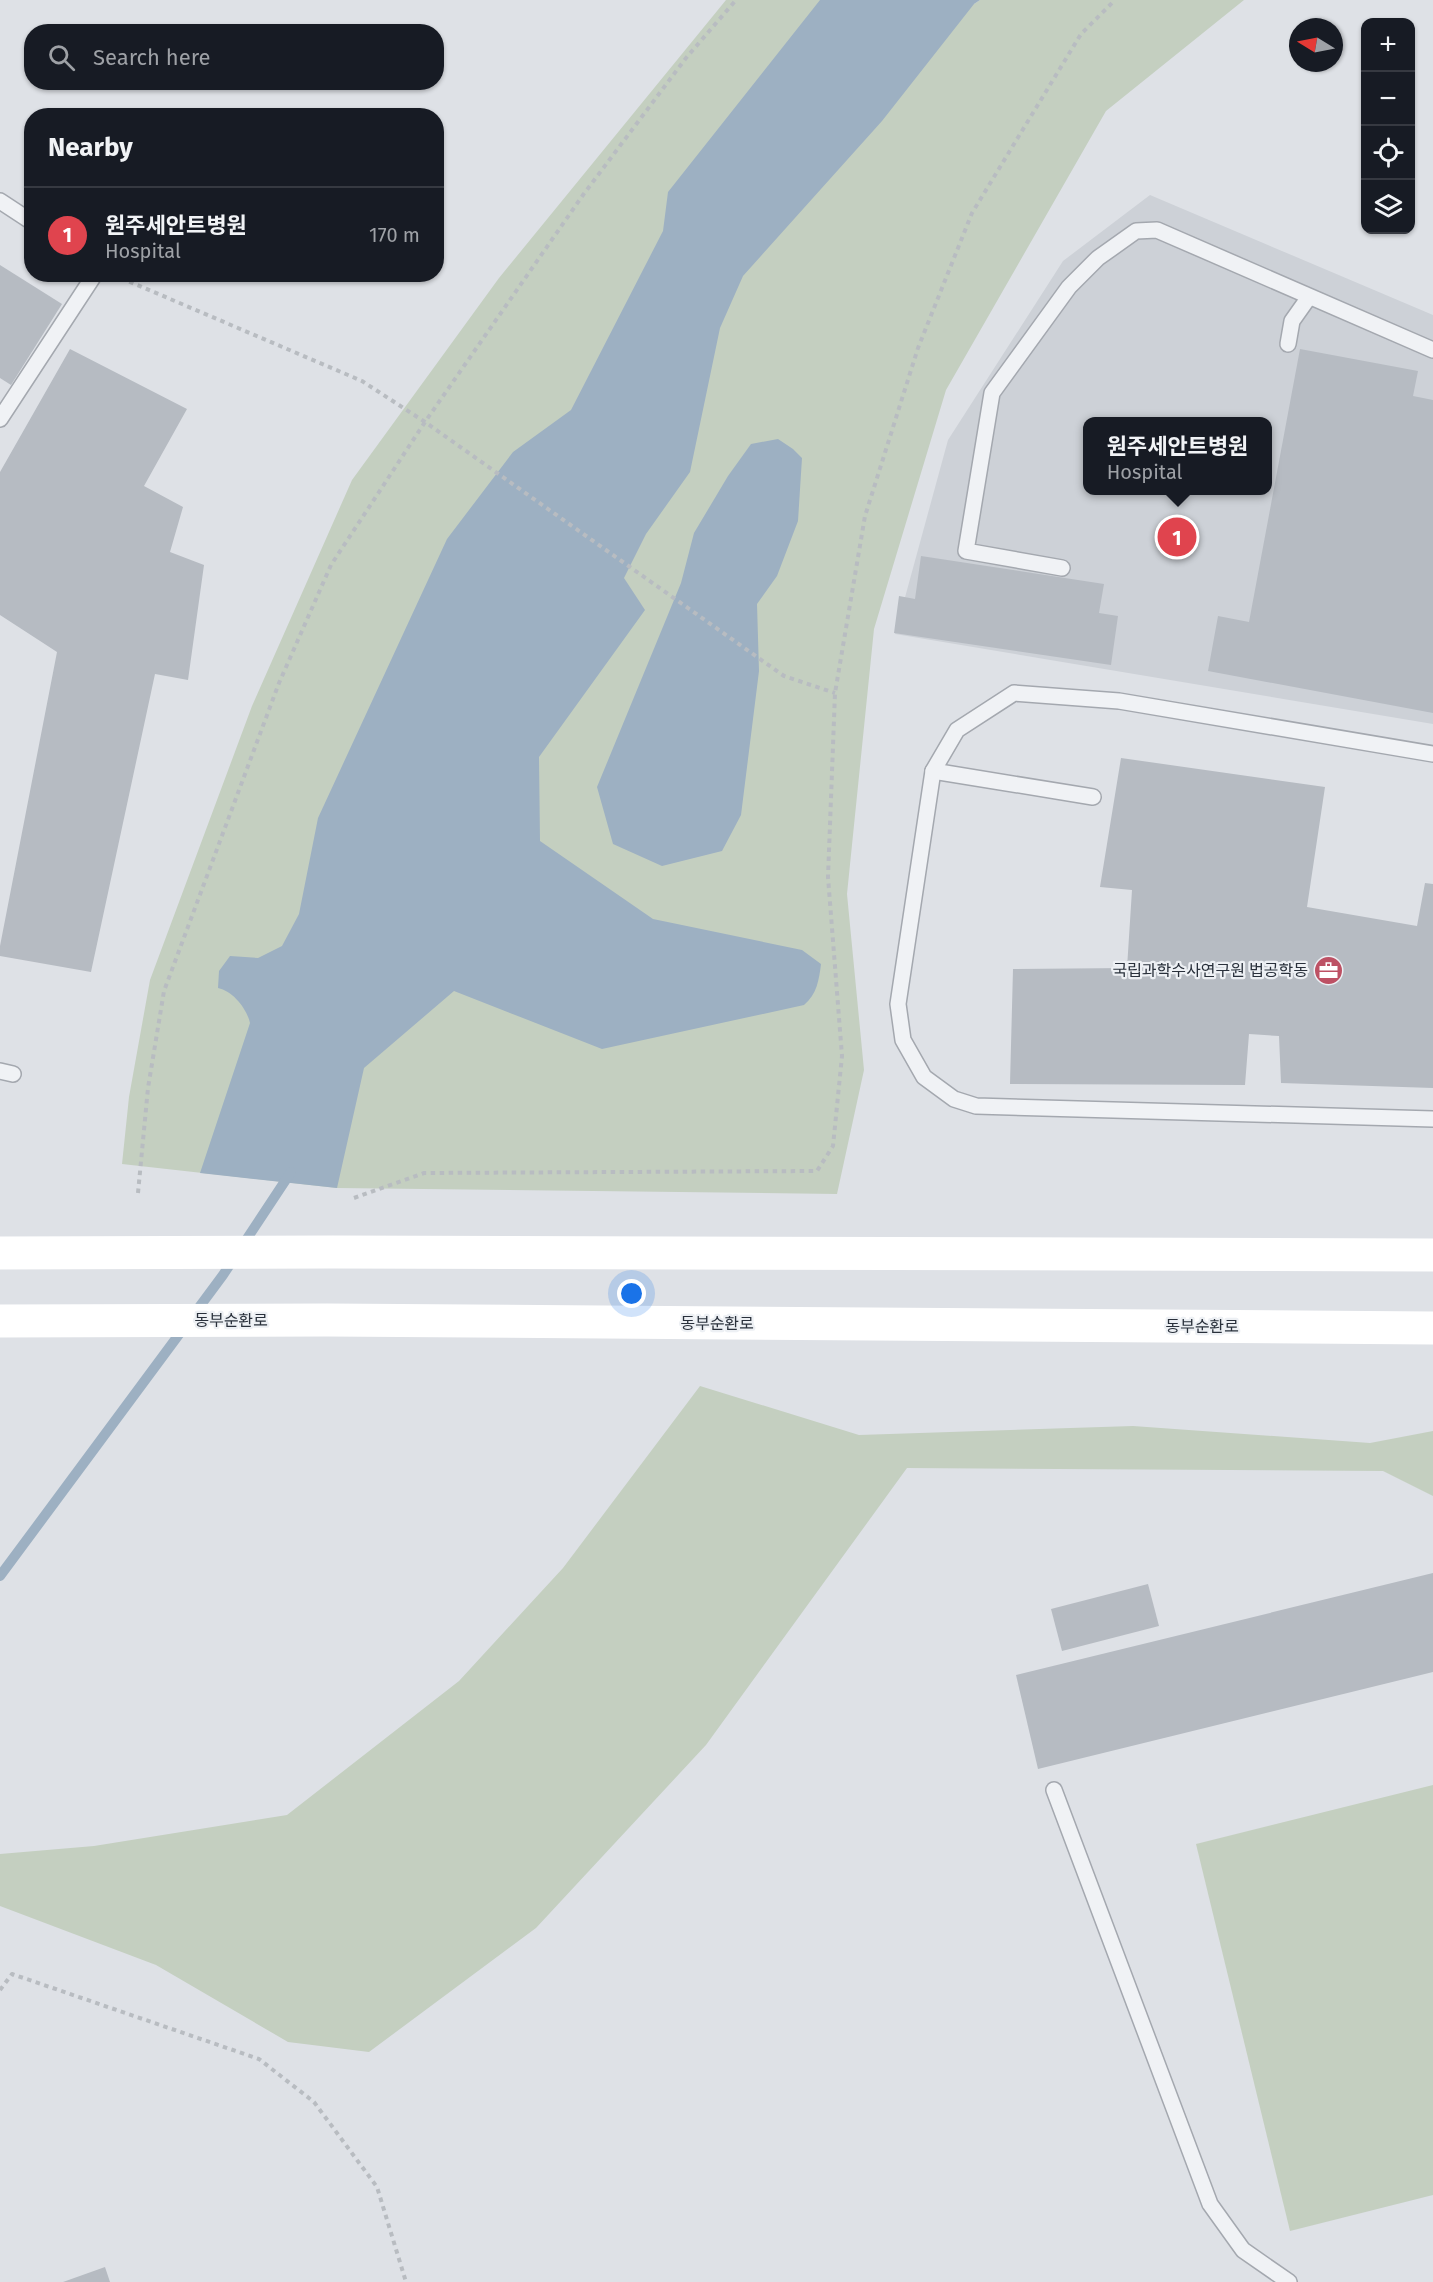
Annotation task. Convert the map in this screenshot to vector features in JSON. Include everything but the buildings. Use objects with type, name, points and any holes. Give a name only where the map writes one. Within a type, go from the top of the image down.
[{"type":"street","points":[[0,1253],[1433,1255]]},
{"type":"street","name":"동부순환로","points":[[0,1321],[327,1320],[1433,1328]]},
{"type":"lane","points":[[0,201],[24,217]]},
{"type":"lane","points":[[1062,568],[966,551],[992,393],[1069,287],[1098,258],[1136,231],[1157,230],[1433,351]]},
{"type":"lane","points":[[0,419],[90,282]]},
{"type":"lane","points":[[1288,344],[1292,321],[1309,297]]},
{"type":"lane","points":[[1433,754],[1119,701],[1014,693],[957,730],[933,771],[898,1004],[903,1040],[924,1077],[954,1099],[976,1106],[1433,1119]]},
{"type":"lane","points":[[933,771],[1093,797]]},
{"type":"lane","points":[[1054,1790],[1210,2204],[1243,2250],[1289,2282]]},
{"type":"path","points":[[138,1193],[148,1088],[164,991],[279,683],[331,565],[425,422],[583,195],[686,57],[736,0]]},
{"type":"path","points":[[354,1198],[424,1173],[817,1171],[833,1146],[842,1056],[828,877],[835,693],[865,516],[922,338],[972,213],[1081,34],[1115,0]]},
{"type":"path","points":[[133,282],[362,381],[425,422],[784,676],[835,693]]},
{"type":"path","points":[[0,1990],[12,1974],[259,2059],[314,2102],[377,2187],[406,2282]]},
{"type":"shaded area","points":[[1150,195],[1433,315],[1433,724],[895,634],[948,440],[1063,261]]},
{"type":"green space","points":[[726,0],[969,0],[974,4],[980,0],[1244,0],[1106,111],[946,390],[874,629],[847,894],[864,1070],[837,1194],[337,1188],[122,1164],[129,1097],[150,980],[252,706],[352,480],[499,278]]},
{"type":"green space","points":[[700,1386],[859,1435],[1133,1426],[1370,1443],[1433,1431],[1433,1496],[1383,1471],[907,1468],[706,1745],[536,1928],[369,2052],[288,2042],[156,1965],[0,1906],[0,1854],[94,1846],[287,1815],[459,1681],[563,1568]]},
{"type":"green space","points":[[1433,1785],[1433,2195],[1290,2231],[1196,1844]]},
{"type":"water","points":[[820,0],[980,0],[974,4],[882,121],[743,276],[720,328],[690,472],[646,534],[624,578],[645,610],[539,757],[540,841],[653,919],[802,950],[821,964],[815,991],[804,1005],[602,1049],[454,991],[364,1068],[337,1188],[200,1173],[250,1023],[238,1001],[229,993],[218,988],[219,971],[230,956],[258,958],[282,946],[299,914],[318,818],[447,539],[513,452],[571,410],[663,231],[668,192]]},
{"type":"water","points":[[778,439],[802,458],[798,521],[777,576],[757,604],[759,671],[741,815],[722,851],[662,866],[613,844],[597,787],[681,583],[694,533],[728,476],[751,444]]},
{"type":"waterway","points":[[0,1576],[223,1275],[291,1172]]},
{"type":"place","name":"원주세안트병원","points":[[1177,537]]},
{"type":"place","name":"국립과학수사연구원 법공학동","points":[[1329,970]]}]
